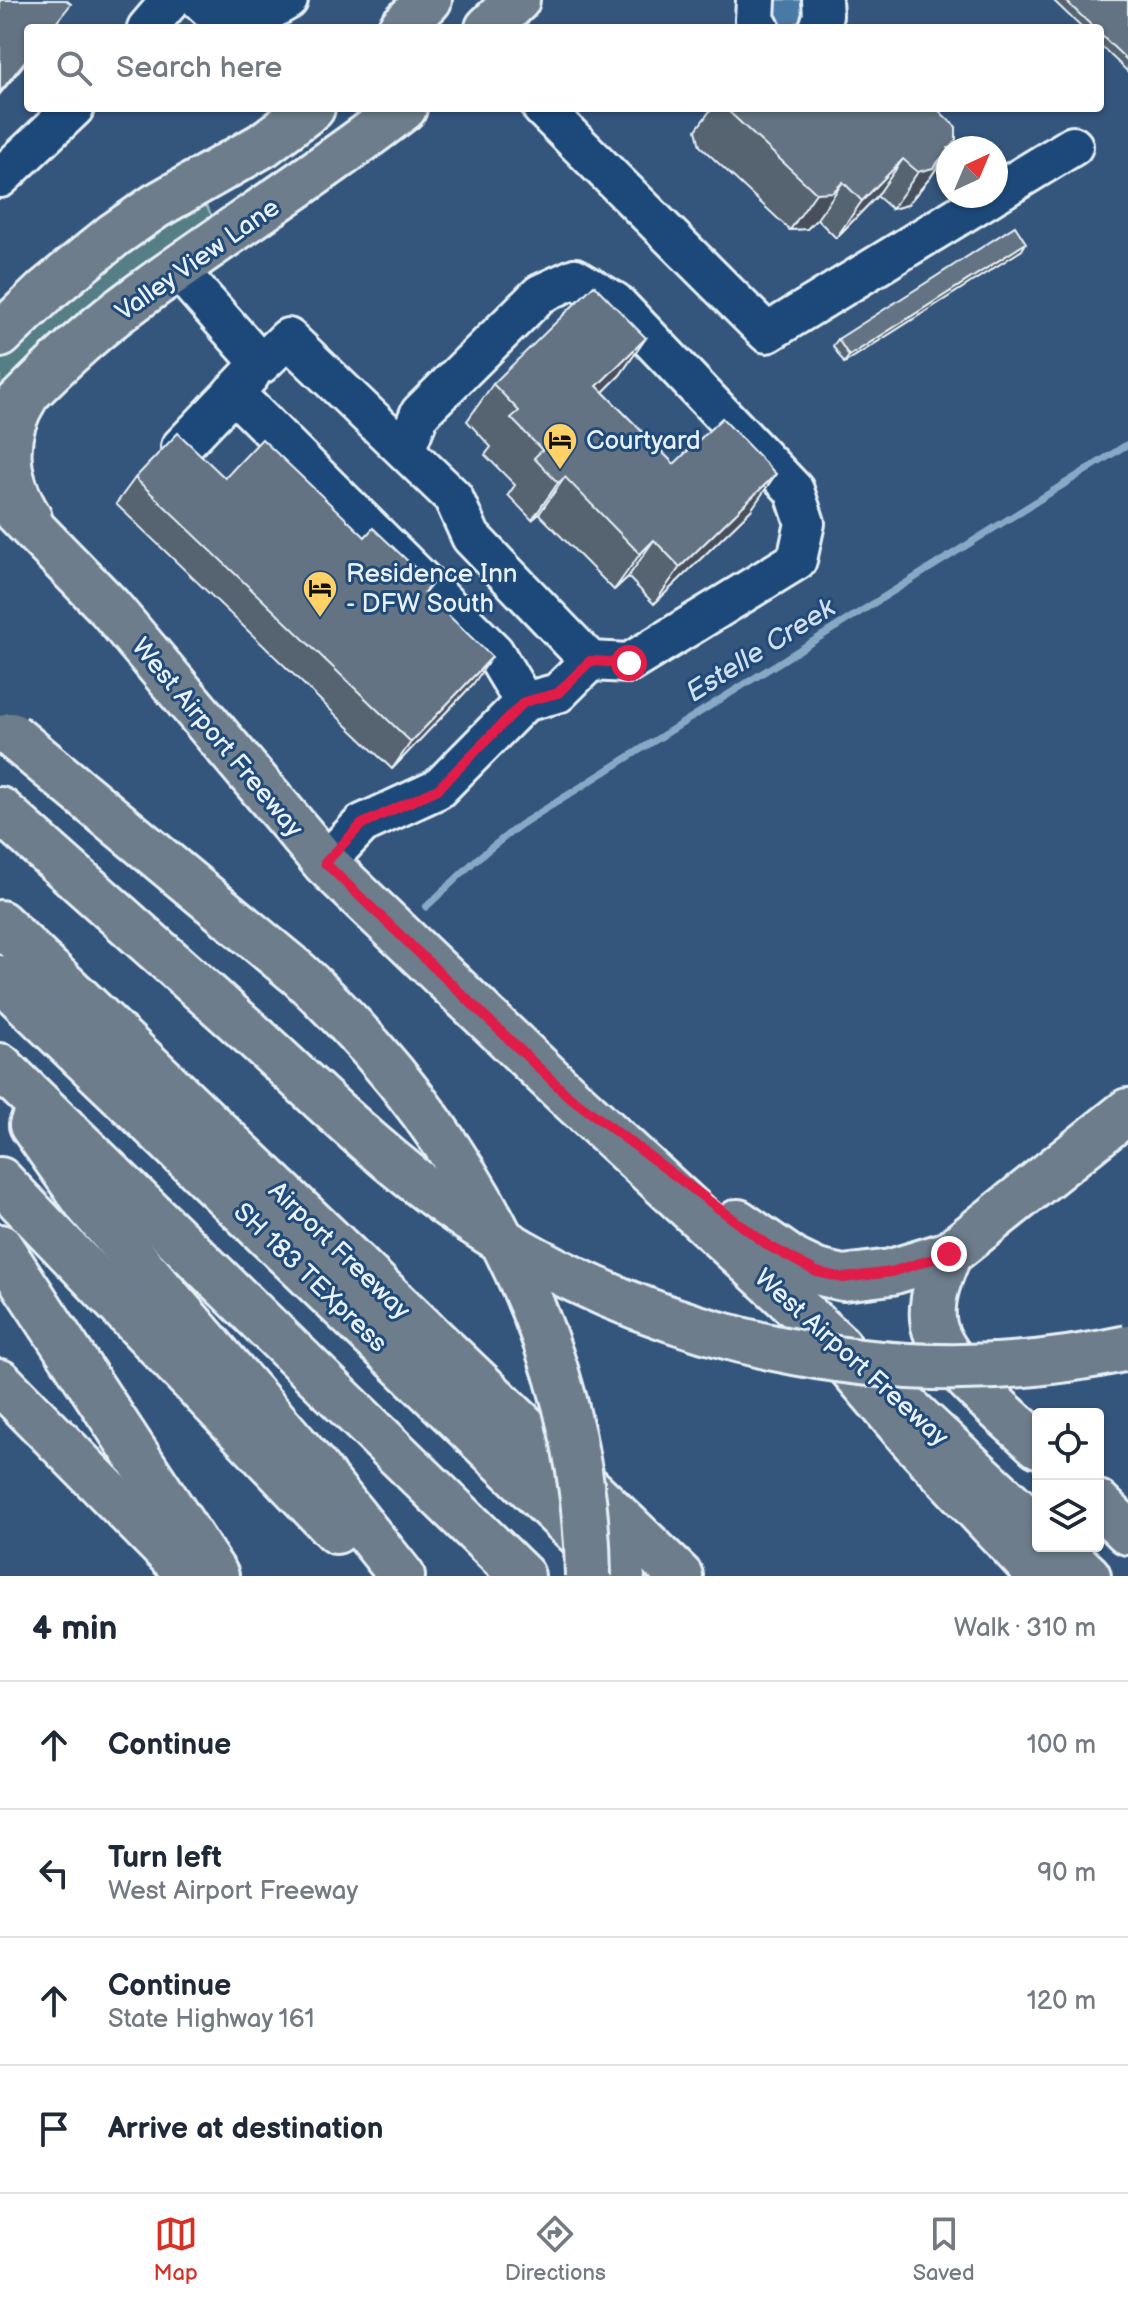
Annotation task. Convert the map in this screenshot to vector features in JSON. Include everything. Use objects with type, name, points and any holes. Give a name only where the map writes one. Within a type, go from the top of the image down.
[{"type":"main road","points":[[405,24],[429,0]]},
{"type":"main road","points":[[439,24],[452,11],[452,0]]},
{"type":"main road","points":[[492,24],[517,0]]},
{"type":"main road","points":[[0,335],[44,293],[156,206],[263,145],[307,112]]},
{"type":"main road","points":[[231,234],[352,112]]},
{"type":"main road","name":"Valley View Lane","points":[[0,421],[130,302],[327,169],[399,112]]},
{"type":"main road","points":[[0,319],[44,293]]},
{"type":"main road","points":[[32,389],[10,424],[6,463],[19,503],[47,542]]},
{"type":"main road","name":"West Airport Freeway","points":[[0,495],[109,607],[325,863],[566,1094],[1032,1524]]},
{"type":"main road","points":[[5,730],[321,994],[391,1067],[435,1125],[477,1190],[517,1270],[547,1347],[581,1486],[588,1576]]},
{"type":"main road","points":[[0,810],[445,1203],[532,1259],[612,1298],[712,1334],[800,1354],[908,1366],[1000,1365],[1128,1348]]},
{"type":"main road","name":"Airport Freeway","points":[[0,923],[680,1576]]},
{"type":"main road","name":"SH 183 TEXpress","points":[[0,978],[622,1576]]},
{"type":"main road","name":"SH 183 TEXpress","points":[[0,1010],[581,1576]]},
{"type":"main road","points":[[0,1066],[522,1576]]},
{"type":"main road","points":[[0,1081],[89,1206],[315,1467],[402,1576]]},
{"type":"main road","points":[[566,1094],[769,1246],[817,1272],[843,1278],[866,1277],[949,1254],[1128,1111]]},
{"type":"main road","points":[[0,1180],[306,1503],[385,1576]]},
{"type":"main road","points":[[0,1247],[216,1576]]},
{"type":"main road","points":[[949,1254],[934,1299],[933,1322],[937,1334],[968,1378],[1032,1439]]},
{"type":"main road","points":[[812,1322],[915,1443],[1040,1576]]},
{"type":"main road","points":[[0,1382],[191,1576]]},
{"type":"main road","points":[[1104,1509],[1128,1532]]},
{"type":"main road","points":[[1062,1552],[1088,1576]]},
{"type":"lane","points":[[150,24],[171,0]]},
{"type":"lane","points":[[200,0],[215,14],[262,15],[288,0]]},
{"type":"lane","points":[[756,0],[758,24]]},
{"type":"lane","points":[[820,24],[822,0]]},
{"type":"lane","points":[[0,178],[70,112]]},
{"type":"lane","points":[[546,112],[767,333],[971,208]]},
{"type":"lane","points":[[1008,185],[1073,146]]},
{"type":"lane","points":[[178,270],[261,364]]},
{"type":"lane","points":[[181,447],[288,338],[453,497],[471,537],[590,661],[629,663],[797,560],[805,523],[794,490],[615,302],[575,278],[540,294],[420,413],[405,450]]},
{"type":"lane","points":[[233,392],[494,652],[524,702]]},
{"type":"lane","points":[[325,863],[362,824],[438,789],[524,702],[558,693],[590,661]]},
{"type":"green space","points":[[201,198],[216,222],[0,392],[0,359],[105,263]]},
{"type":"water","points":[[773,0],[800,0],[803,11],[799,21],[778,24],[774,21]]},
{"type":"building","points":[[0,0],[66,0],[71,4],[55,24],[24,24],[24,62],[0,92]]},
{"type":"building","points":[[1065,0],[1128,0],[1128,61],[1104,38],[1104,24],[1090,24]]},
{"type":"building","points":[[729,112],[940,112],[956,127],[956,136],[936,136],[936,164],[933,168],[918,172],[903,159],[862,201],[843,182],[833,192],[816,193]]},
{"type":"building","points":[[1015,226],[1026,243],[849,356],[838,339]]},
{"type":"building","name":"Courtyard","points":[[594,285],[646,338],[597,386],[674,464],[722,418],[776,474],[680,567],[654,540],[640,554],[565,477],[558,483],[534,458],[542,450],[511,418],[519,411],[493,384]]},
{"type":"building","name":"Residence Inn - DFW South","points":[[178,433],[225,478],[262,439],[365,537],[373,528],[432,584],[424,592],[492,657],[411,742],[135,478]]},
{"type":"waterway","name":"Estelle Creek","points":[[426,907],[478,858],[520,825],[1128,444]]},
{"type":"place","name":"Courtyard","points":[[560,471]]},
{"type":"place","name":"Residence Inn - DFW South","points":[[320,619]]},
{"type":"route","points":[[629,663],[590,661],[558,693],[524,702],[438,789],[362,824],[325,863],[566,1094],[769,1246],[817,1272],[843,1278],[891,1272],[949,1254]]}]
